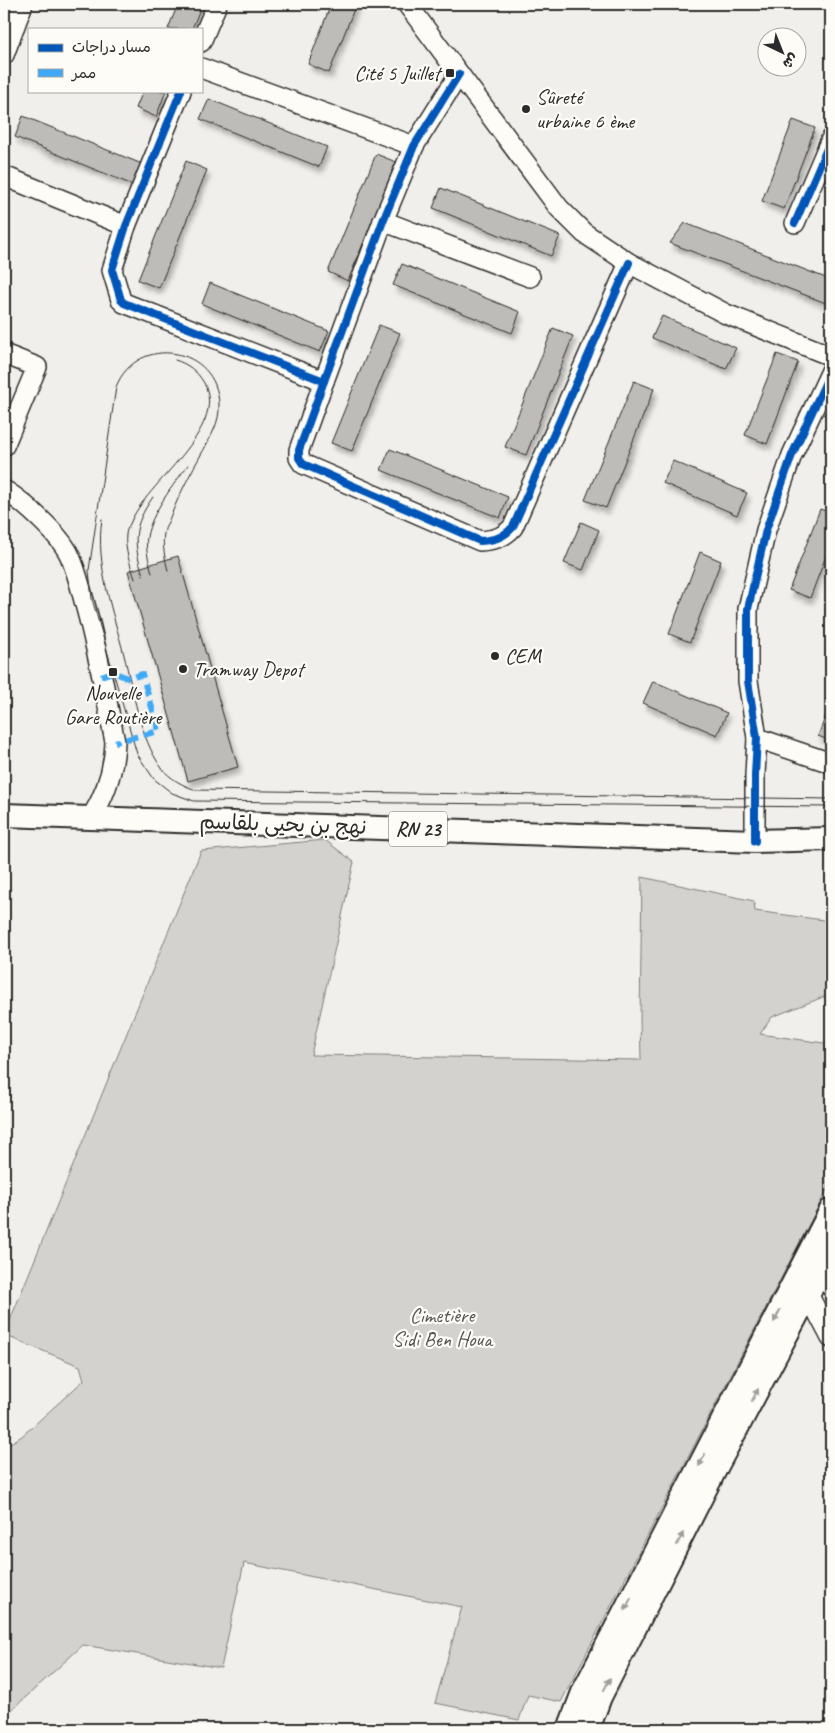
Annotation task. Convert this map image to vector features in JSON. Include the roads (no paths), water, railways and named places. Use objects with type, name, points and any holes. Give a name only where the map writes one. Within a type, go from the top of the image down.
[{"type":"main road","name":"نهج بن يحيى بلقاسم","points":[[4,815],[755,841],[831,839]]},
{"type":"main road","points":[[569,1729],[584,1690],[801,1290],[822,1267],[831,1210]]},
{"type":"main road","points":[[588,1729],[600,1697],[718,1464],[801,1290]]},
{"type":"street","points":[[4,55],[23,4]]},
{"type":"street","points":[[202,40],[217,4]]},
{"type":"street","points":[[407,4],[558,208],[584,233],[629,263],[726,314],[831,356]]},
{"type":"street","points":[[202,68],[414,146]]},
{"type":"street","points":[[459,74],[414,146],[383,221],[299,450],[299,458],[303,464],[480,541],[505,536],[513,528],[629,263]]},
{"type":"street","points":[[181,92],[126,226],[112,270],[121,300],[124,303],[324,381]]},
{"type":"street","points":[[795,223],[831,140]]},
{"type":"street","points":[[4,176],[126,226]]},
{"type":"street","points":[[383,221],[530,277]]},
{"type":"street","points":[[4,354],[37,367],[4,446]]},
{"type":"street","points":[[755,841],[754,775],[758,738],[748,681],[748,608],[766,530],[786,472],[831,371]]},
{"type":"street","points":[[4,490],[35,515],[64,547],[78,577],[83,594],[115,742],[115,755],[108,787],[91,818]]},
{"type":"street","points":[[758,738],[831,762]]},
{"type":"street","points":[[801,1290],[831,1338]]},
{"type":"tram line","points":[[168,571],[163,538],[165,531],[174,507],[214,429],[219,405],[215,385],[205,370],[192,359],[175,354],[158,353],[141,359],[126,370],[116,387],[89,570],[92,599],[137,754],[154,779],[172,793],[194,801],[831,807]]},
{"type":"tram line","points":[[135,579],[126,546],[127,529],[151,491],[196,437],[205,419],[209,401],[204,383],[198,375],[188,366],[175,360]]},
{"type":"tram line","points":[[152,573],[147,546],[149,528],[164,499],[188,465]]},
{"type":"tram line","points":[[143,575],[137,553],[136,534],[141,517],[153,497]]},
{"type":"tram line","points":[[102,519],[100,536],[106,588],[142,728],[161,767],[181,784],[196,790],[831,799]]},
{"type":"place","name":"Cité 5 Juillet","points":[[450,73]]},
{"type":"place","name":"Sûreté urbaine 6 ème","points":[[526,109]]},
{"type":"place","name":"CEM","points":[[495,656]]},
{"type":"place","name":"Tramway Depot","points":[[183,669]]},
{"type":"place","name":"Nouvelle Gare Routière","points":[[113,672]]},
{"type":"park label","name":"Cimetière Sidi Ben Houa","points":[[442,1327]]}]
